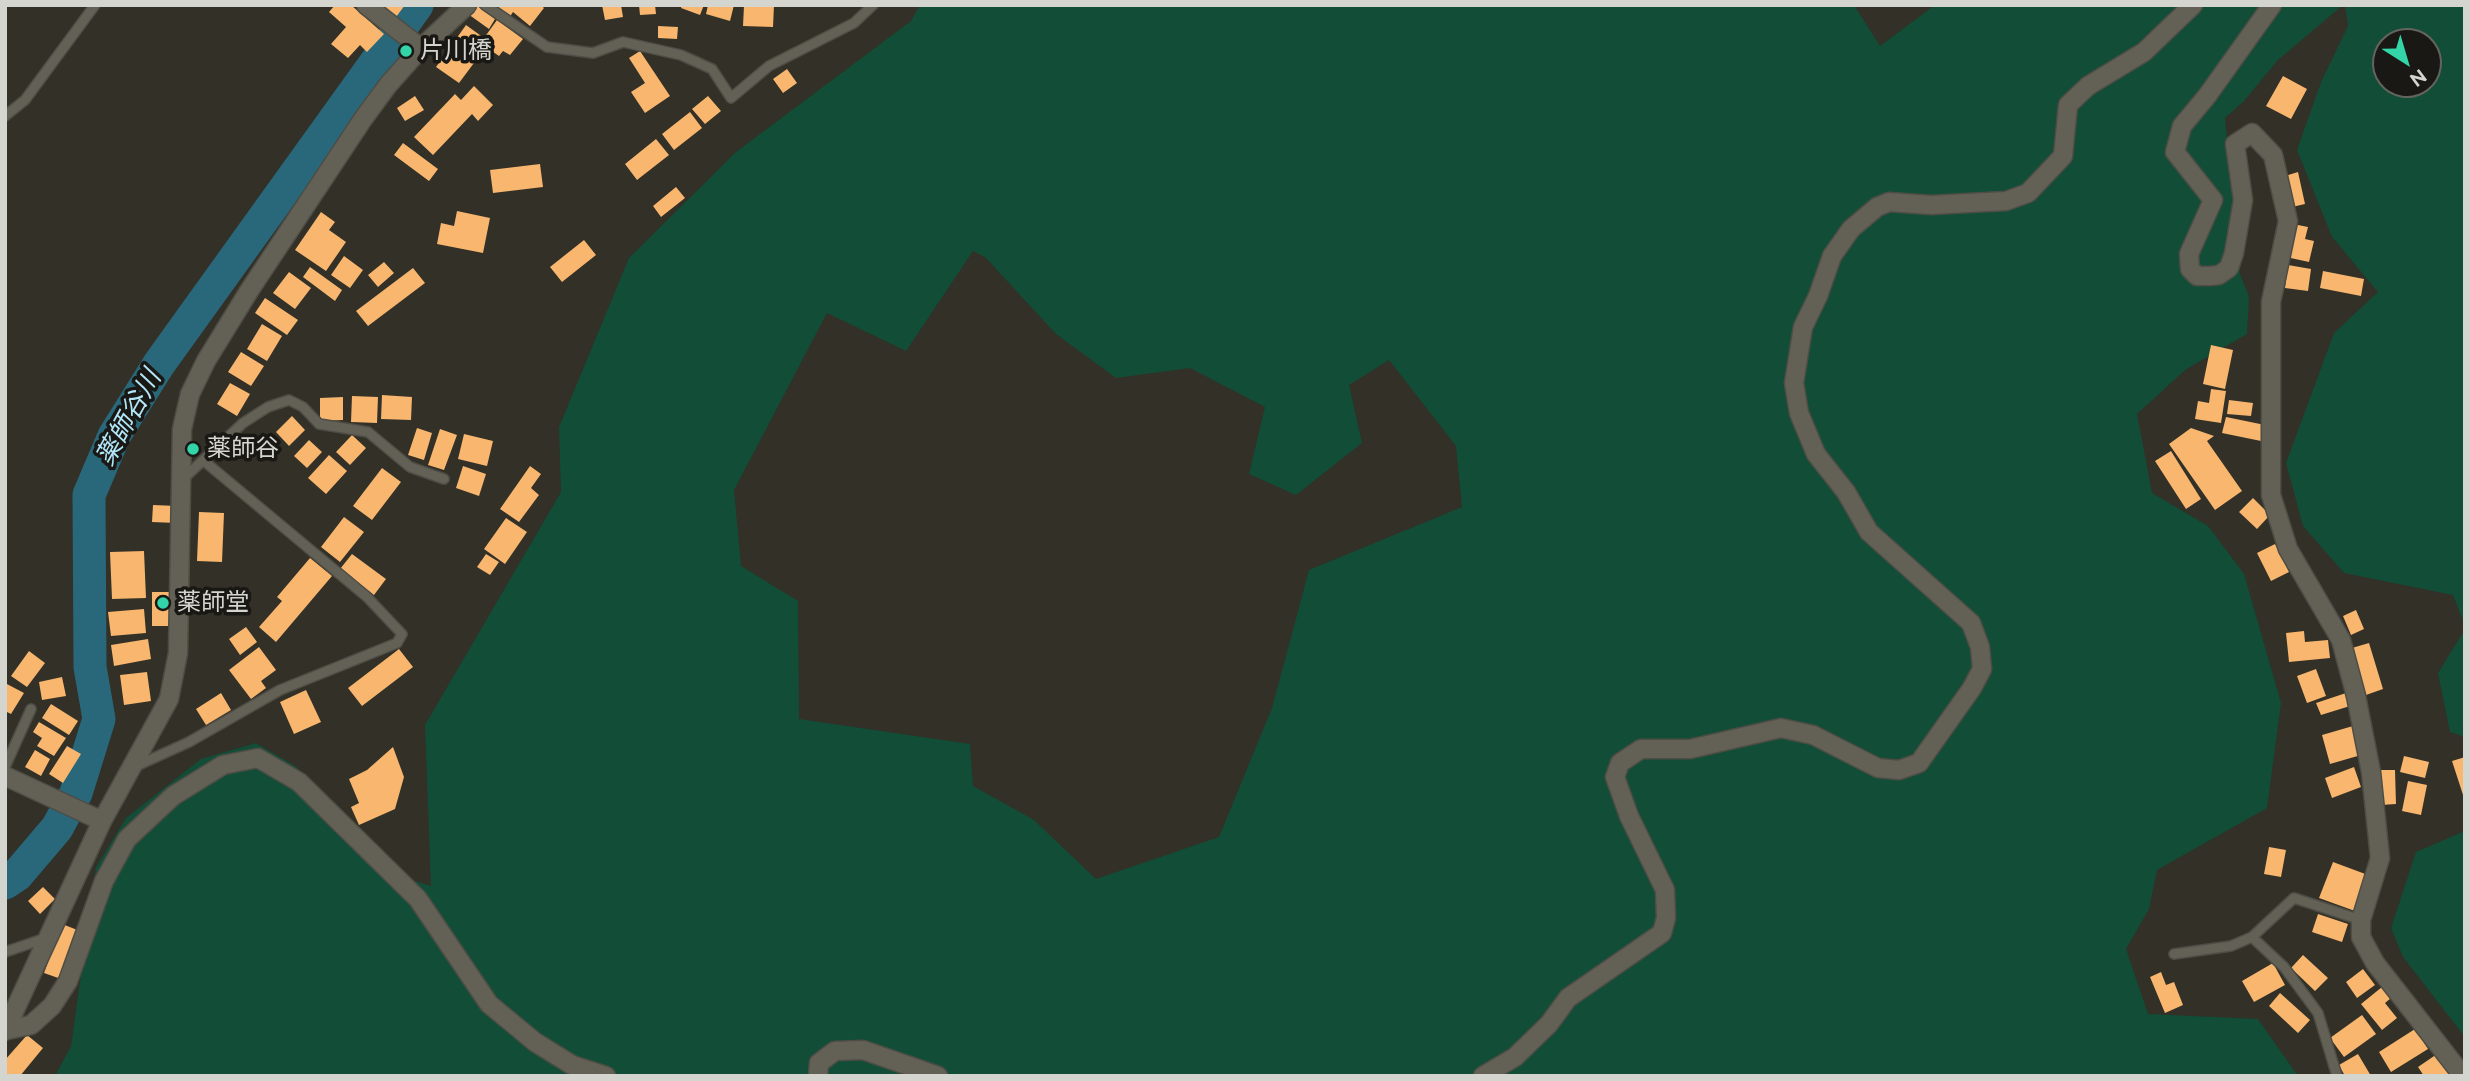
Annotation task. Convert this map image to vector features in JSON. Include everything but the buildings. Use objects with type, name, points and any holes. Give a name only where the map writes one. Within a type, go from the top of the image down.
[{"type":"street","points":[[366,5],[416,45]]},
{"type":"street","points":[[6,1031],[96,818],[133,767],[169,699],[178,653],[182,429],[190,394],[206,361],[363,119],[416,45],[467,5]]},
{"type":"street","points":[[1483,1076],[1515,1057],[1549,1024],[1568,998],[1662,933],[1666,918],[1665,890],[1629,816],[1615,777],[1620,763],[1641,749],[1690,749],[1781,728],[1813,735],[1878,768],[1899,770],[1919,763],[1972,688],[1982,669],[1980,647],[1971,623],[1869,532],[1846,492],[1816,453],[1799,414],[1794,383],[1803,327],[1818,296],[1832,256],[1851,229],[1877,207],[1889,202],[1931,205],[2006,201],[2028,193],[2063,156],[2068,105],[2088,86],[2144,52],[2193,5]]},
{"type":"street","points":[[2272,5],[2182,126],[2175,152],[2213,200],[2189,254],[2190,269],[2197,276],[2219,275],[2229,268],[2243,200],[2235,144],[2252,133],[2273,155],[2288,221],[2271,302],[2271,495],[2288,549],[2341,640],[2356,696],[2371,772],[2380,858],[2361,920],[2361,937],[2375,963],[2463,1076]]},
{"type":"street","points":[[6,1031],[31,1025],[51,1006],[68,981],[104,881],[127,839],[173,796],[223,765],[258,758],[299,782],[418,900],[489,1004],[535,1042],[572,1065],[606,1076]]},
{"type":"street","points":[[5,776],[54,796],[96,818]]},
{"type":"street","points":[[818,1076],[819,1063],[835,1051],[863,1050],[938,1076]]},
{"type":"lane","points":[[5,116],[25,100],[95,5]]},
{"type":"lane","points":[[485,5],[547,47],[593,53],[623,42],[681,55],[712,69],[731,98],[769,66],[854,23],[873,5]]},
{"type":"lane","points":[[181,480],[243,423],[268,407],[289,400],[319,424],[368,432],[410,467],[444,479]]},
{"type":"lane","points":[[133,767],[189,742],[279,691],[397,643],[402,634],[367,597],[204,461]]},
{"type":"lane","points":[[5,767],[31,709]]},
{"type":"lane","points":[[2174,954],[2231,946],[2252,937],[2294,898],[2361,920]]},
{"type":"lane","points":[[2252,937],[2284,967],[2318,1013],[2337,1076]]},
{"type":"lane","points":[[5,952],[46,938]]},
{"type":"green space","points":[[920,5],[1854,5],[1880,46],[1935,5],[2343,5],[2278,60],[2244,101],[2225,118],[2240,274],[2249,297],[2247,334],[2185,370],[2137,414],[2152,493],[2208,526],[2244,574],[2281,703],[2267,808],[2157,870],[2149,909],[2126,949],[2148,1014],[2258,1019],[2298,1076],[55,1076],[71,1046],[96,867],[126,818],[201,759],[256,743],[297,767],[374,868],[431,886],[425,725],[561,492],[559,427],[629,258],[736,152],[911,21]],"holes":[[[973,251],[985,257],[1056,334],[1116,378],[1190,368],[1265,407],[1249,474],[1296,495],[1362,443],[1349,385],[1389,360],[1456,446],[1462,507],[1309,570],[1272,708],[1219,837],[1096,879],[1034,820],[973,786],[970,744],[799,719],[798,601],[741,566],[734,490],[827,313],[906,351]]]},
{"type":"green space","points":[[2345,5],[2465,5],[2465,626],[2453,595],[2344,573],[2303,526],[2286,463],[2334,333],[2378,292],[2332,237],[2297,150],[2321,82],[2348,26]]},
{"type":"green space","points":[[2465,629],[2465,737],[2450,732],[2438,673]]},
{"type":"green space","points":[[2465,831],[2465,1037],[2403,957],[2391,928],[2416,852]]},
{"type":"waterway","name":"薬師谷川","points":[[5,883],[17,875],[57,828],[76,793],[99,719],[90,667],[89,495],[114,436],[159,364],[417,5]]},
{"type":"place","name":"片川橋","points":[[406,51]]},
{"type":"place","name":"薬師谷","points":[[193,449]]},
{"type":"place","name":"薬師堂","points":[[163,603]]}]
